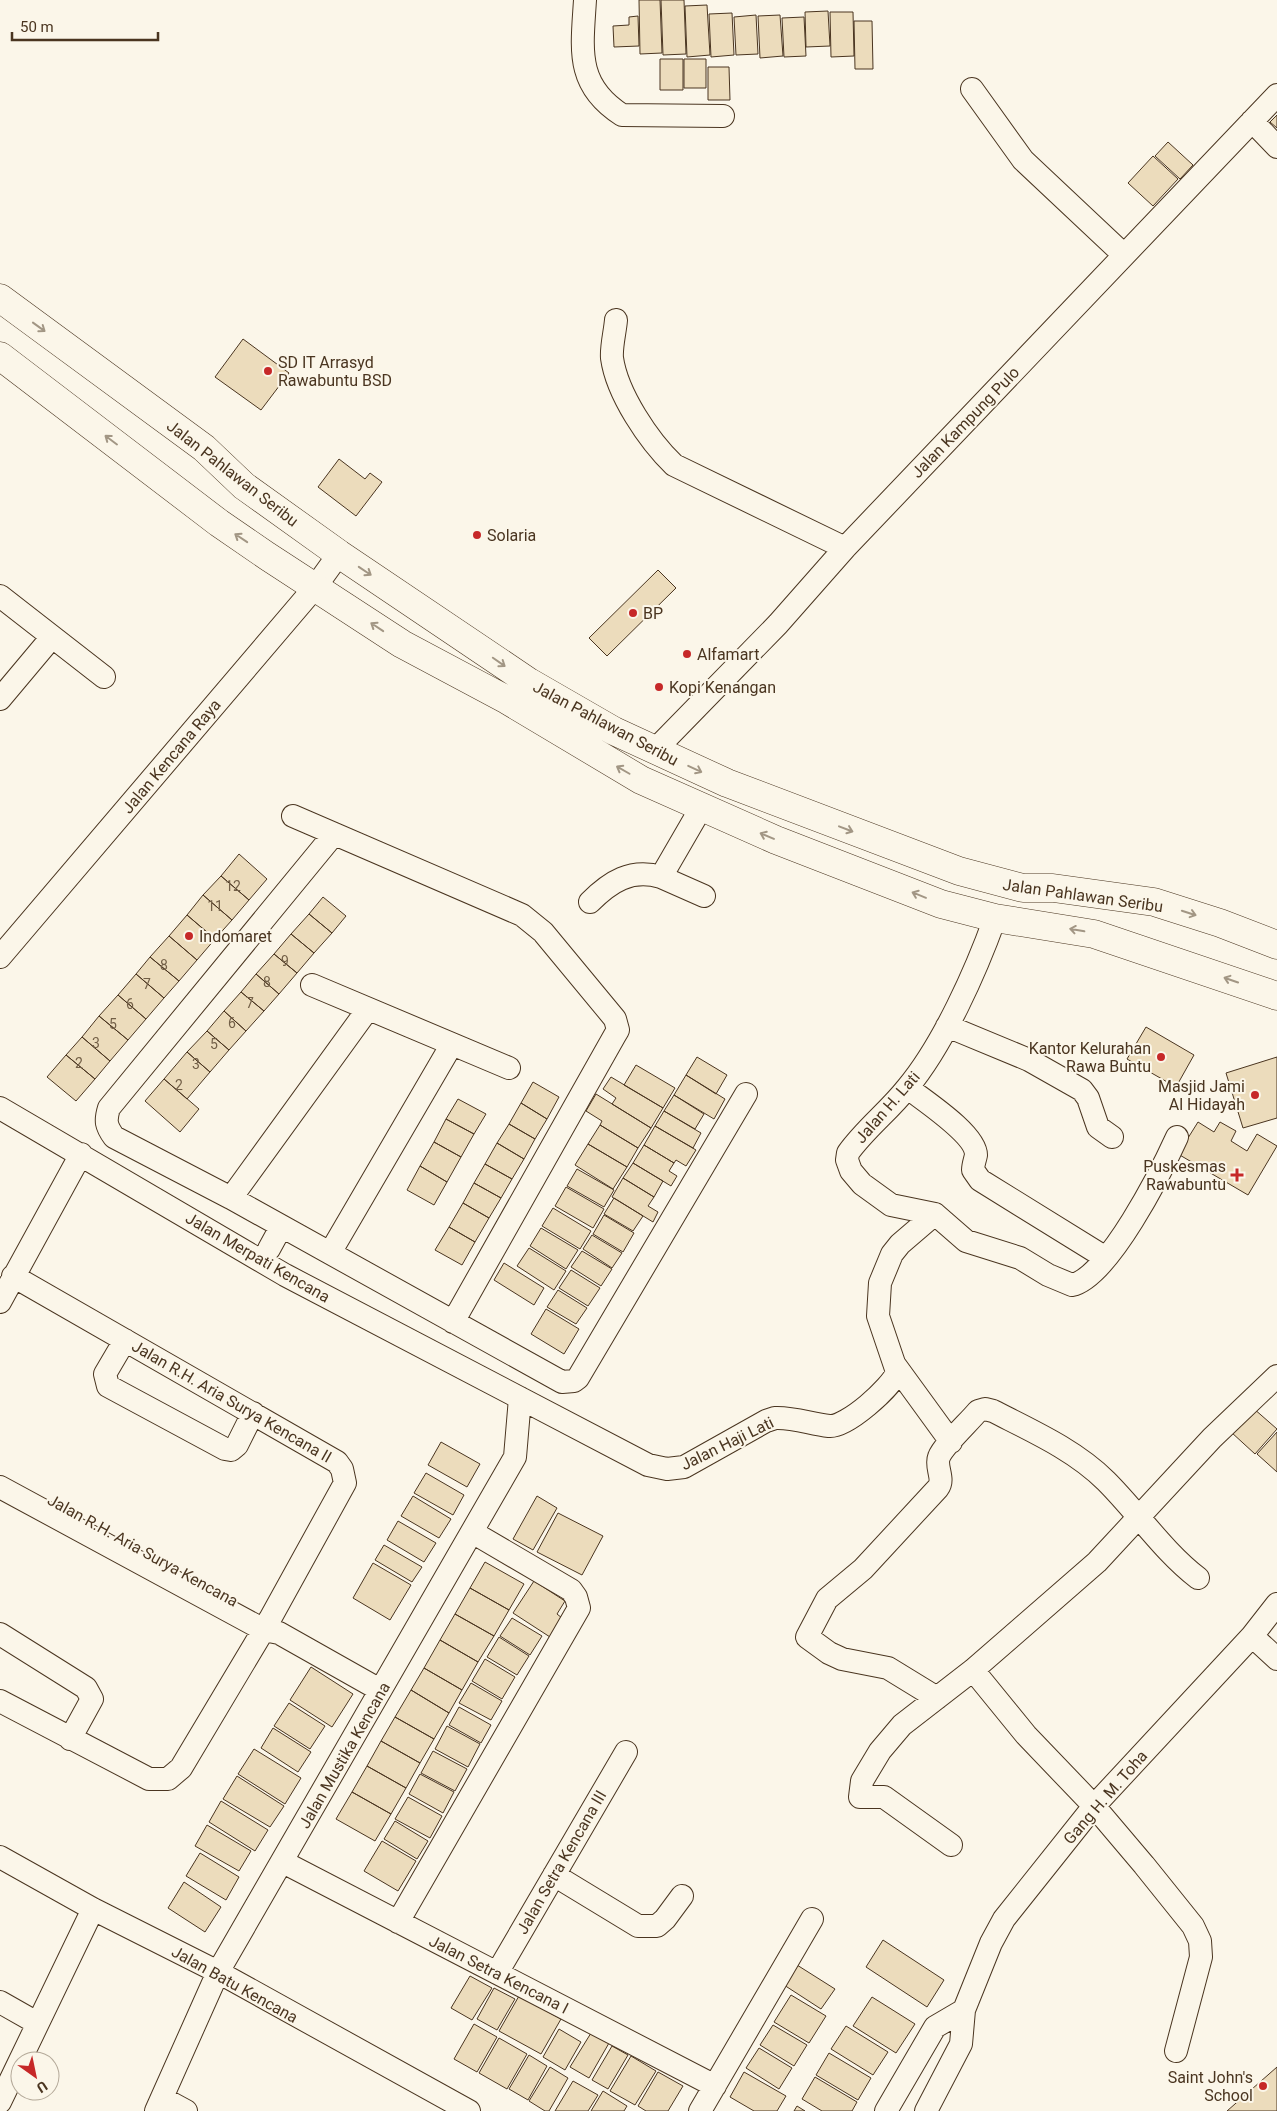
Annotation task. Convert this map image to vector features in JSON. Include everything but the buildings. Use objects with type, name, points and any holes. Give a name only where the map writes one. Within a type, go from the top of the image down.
[{"type":"main road","name":"Jalan Pahlawan Seribu","points":[[0,298],[204,448],[244,486],[339,554],[528,682],[614,731],[727,783],[904,851],[999,883],[1023,888],[1053,888],[1154,902],[1277,945]]},
{"type":"main road","name":"Jalan Pahlawan Seribu","points":[[0,356],[219,523],[402,644],[507,700],[627,772],[701,808],[776,840],[888,882],[940,904],[995,918],[1094,934],[1277,996]]},
{"type":"main road","points":[[888,882],[887,866],[895,856],[904,851]]},
{"type":"street","points":[[585,0],[582,57],[586,74],[593,88],[612,108],[622,115],[723,116]]},
{"type":"street","points":[[972,89],[1022,160],[1124,255]]},
{"type":"street","name":"Jalan Kampung Pulo","points":[[655,750],[778,624],[844,548],[1277,95]]},
{"type":"street","points":[[1252,122],[1277,147]]},
{"type":"street","points":[[616,320],[612,358],[620,382],[634,413],[663,455],[674,465],[844,548]]},
{"type":"street","name":"Jalan Kencana Raya","points":[[0,957],[316,586],[339,554]]},
{"type":"street","points":[[0,596],[104,677]]},
{"type":"street","points":[[0,699],[52,637]]},
{"type":"street","points":[[661,877],[701,808]]},
{"type":"street","points":[[293,816],[522,915],[543,932],[615,1019],[617,1025],[615,1035],[453,1322]]},
{"type":"street","points":[[334,834],[109,1108],[105,1120],[107,1128],[114,1137],[231,1198],[562,1382],[574,1381],[578,1378],[746,1094]]},
{"type":"street","points":[[590,902],[609,884],[650,874],[704,896]]},
{"type":"street","name":"Jalan H. Lati","points":[[995,918],[947,1026],[930,1057],[908,1088],[848,1153],[847,1160],[851,1171],[862,1184],[891,1205],[935,1214],[966,1241],[1020,1258],[1048,1275],[1072,1285],[1087,1279],[1106,1258],[1155,1183],[1178,1137]]},
{"type":"street","points":[[312,985],[509,1068]]},
{"type":"street","points":[[231,1198],[368,1009]]},
{"type":"street","points":[[947,1026],[1029,1060],[1070,1082],[1088,1098],[1098,1127],[1112,1137]]},
{"type":"street","points":[[330,1253],[452,1044]]},
{"type":"street","points":[[908,1088],[964,1134],[974,1148],[976,1155],[973,1170],[980,1180],[1106,1258]]},
{"type":"street","name":"Jalan Merpati Kencana","points":[[0,1108],[285,1275],[520,1398]]},
{"type":"street","points":[[0,1302],[81,1154]]},
{"type":"street","points":[[935,1214],[900,1244],[892,1254],[880,1283],[878,1316],[895,1365],[951,1442]]},
{"type":"street","points":[[269,1249],[281,1227]]},
{"type":"street","points":[[235,1246],[248,1241],[256,1242],[269,1249],[285,1261],[285,1275]]},
{"type":"street","name":"Jalan R.H. Aria Surya Kencana II","points":[[0,1701],[149,1779],[168,1778],[181,1768],[271,1627],[342,1490],[344,1476],[336,1462],[13,1276]]},
{"type":"street","points":[[125,1340],[105,1374],[108,1386],[225,1450],[231,1450],[237,1444],[253,1413]]},
{"type":"street","name":"Jalan Haji Lati","points":[[520,1398],[648,1465],[666,1469],[684,1467],[766,1421],[775,1418],[830,1427],[840,1424],[848,1420],[890,1385],[895,1378],[895,1365]]},
{"type":"street","points":[[951,1845],[884,1797],[860,1797],[862,1781],[880,1752],[902,1724],[973,1670],[1097,1562],[1212,1438],[1277,1376]]},
{"type":"street","name":"Jalan Mustika Kencana","points":[[159,2104],[218,1972],[515,1457],[520,1398]]},
{"type":"street","points":[[937,1698],[888,1668],[842,1658],[829,1653],[807,1637],[827,1599],[863,1569],[938,1488],[941,1481],[938,1458],[978,1411],[985,1409],[993,1411],[1060,1446],[1104,1479],[1139,1515],[1179,1564],[1198,1578]]},
{"type":"street","name":"Jalan R.H. Aria Surya Kencana","points":[[0,1472],[380,1690]]},
{"type":"street","name":"Jalan R.H. Aria Surya Kencana","points":[[0,1487],[271,1627]]},
{"type":"street","points":[[398,1922],[579,1608],[576,1597],[571,1590],[472,1532]]},
{"type":"street","name":"Gang H. M. Toha","points":[[926,2111],[961,2044],[964,2010],[991,1943],[1004,1919],[1094,1806],[1252,1636],[1277,1604]]},
{"type":"street","points":[[0,1634],[86,1688],[90,1693],[92,1698],[70,1739]]},
{"type":"street","points":[[1252,1636],[1277,1659]]},
{"type":"street","points":[[973,1670],[1026,1735],[1094,1806],[1193,1926],[1200,1941],[1201,1957],[1176,2051]]},
{"type":"street","name":"Jalan Setra Kencana III","points":[[496,1973],[626,1752]]},
{"type":"street","name":"Jalan Batu Kencana","points":[[0,1857],[93,1909],[218,1972],[470,2111]]},
{"type":"street","name":"Jalan Setra Kencana I","points":[[283,1862],[715,2086]]},
{"type":"street","points":[[554,1875],[638,1926],[658,1926],[682,1896]]},
{"type":"street","points":[[0,2102],[93,1909]]},
{"type":"street","points":[[700,2111],[812,1919]]},
{"type":"street","points":[[0,2002],[38,2023]]},
{"type":"street","points":[[886,2111],[935,2027],[964,2010]]},
{"type":"street","points":[[159,2104],[186,2111]]},
{"type":"place","name":"SD IT Arrasyd Rawabuntu BSD","points":[[268,371]]},
{"type":"place","name":"Solaria","points":[[477,535]]},
{"type":"place","name":"BP","points":[[633,613]]},
{"type":"place","name":"Alfamart","points":[[687,654]]},
{"type":"place","name":"Kopi Kenangan","points":[[659,687]]},
{"type":"place","name":"Indomaret","points":[[189,936]]},
{"type":"place","name":"Kantor Kelurahan Rawa Buntu","points":[[1161,1057]]},
{"type":"place","name":"Masjid Jami Al Hidayah","points":[[1255,1095]]},
{"type":"place","name":"Puskesmas Rawabuntu","points":[[1237,1175]]},
{"type":"place","name":"Saint John's School","points":[[1263,2086]]}]
